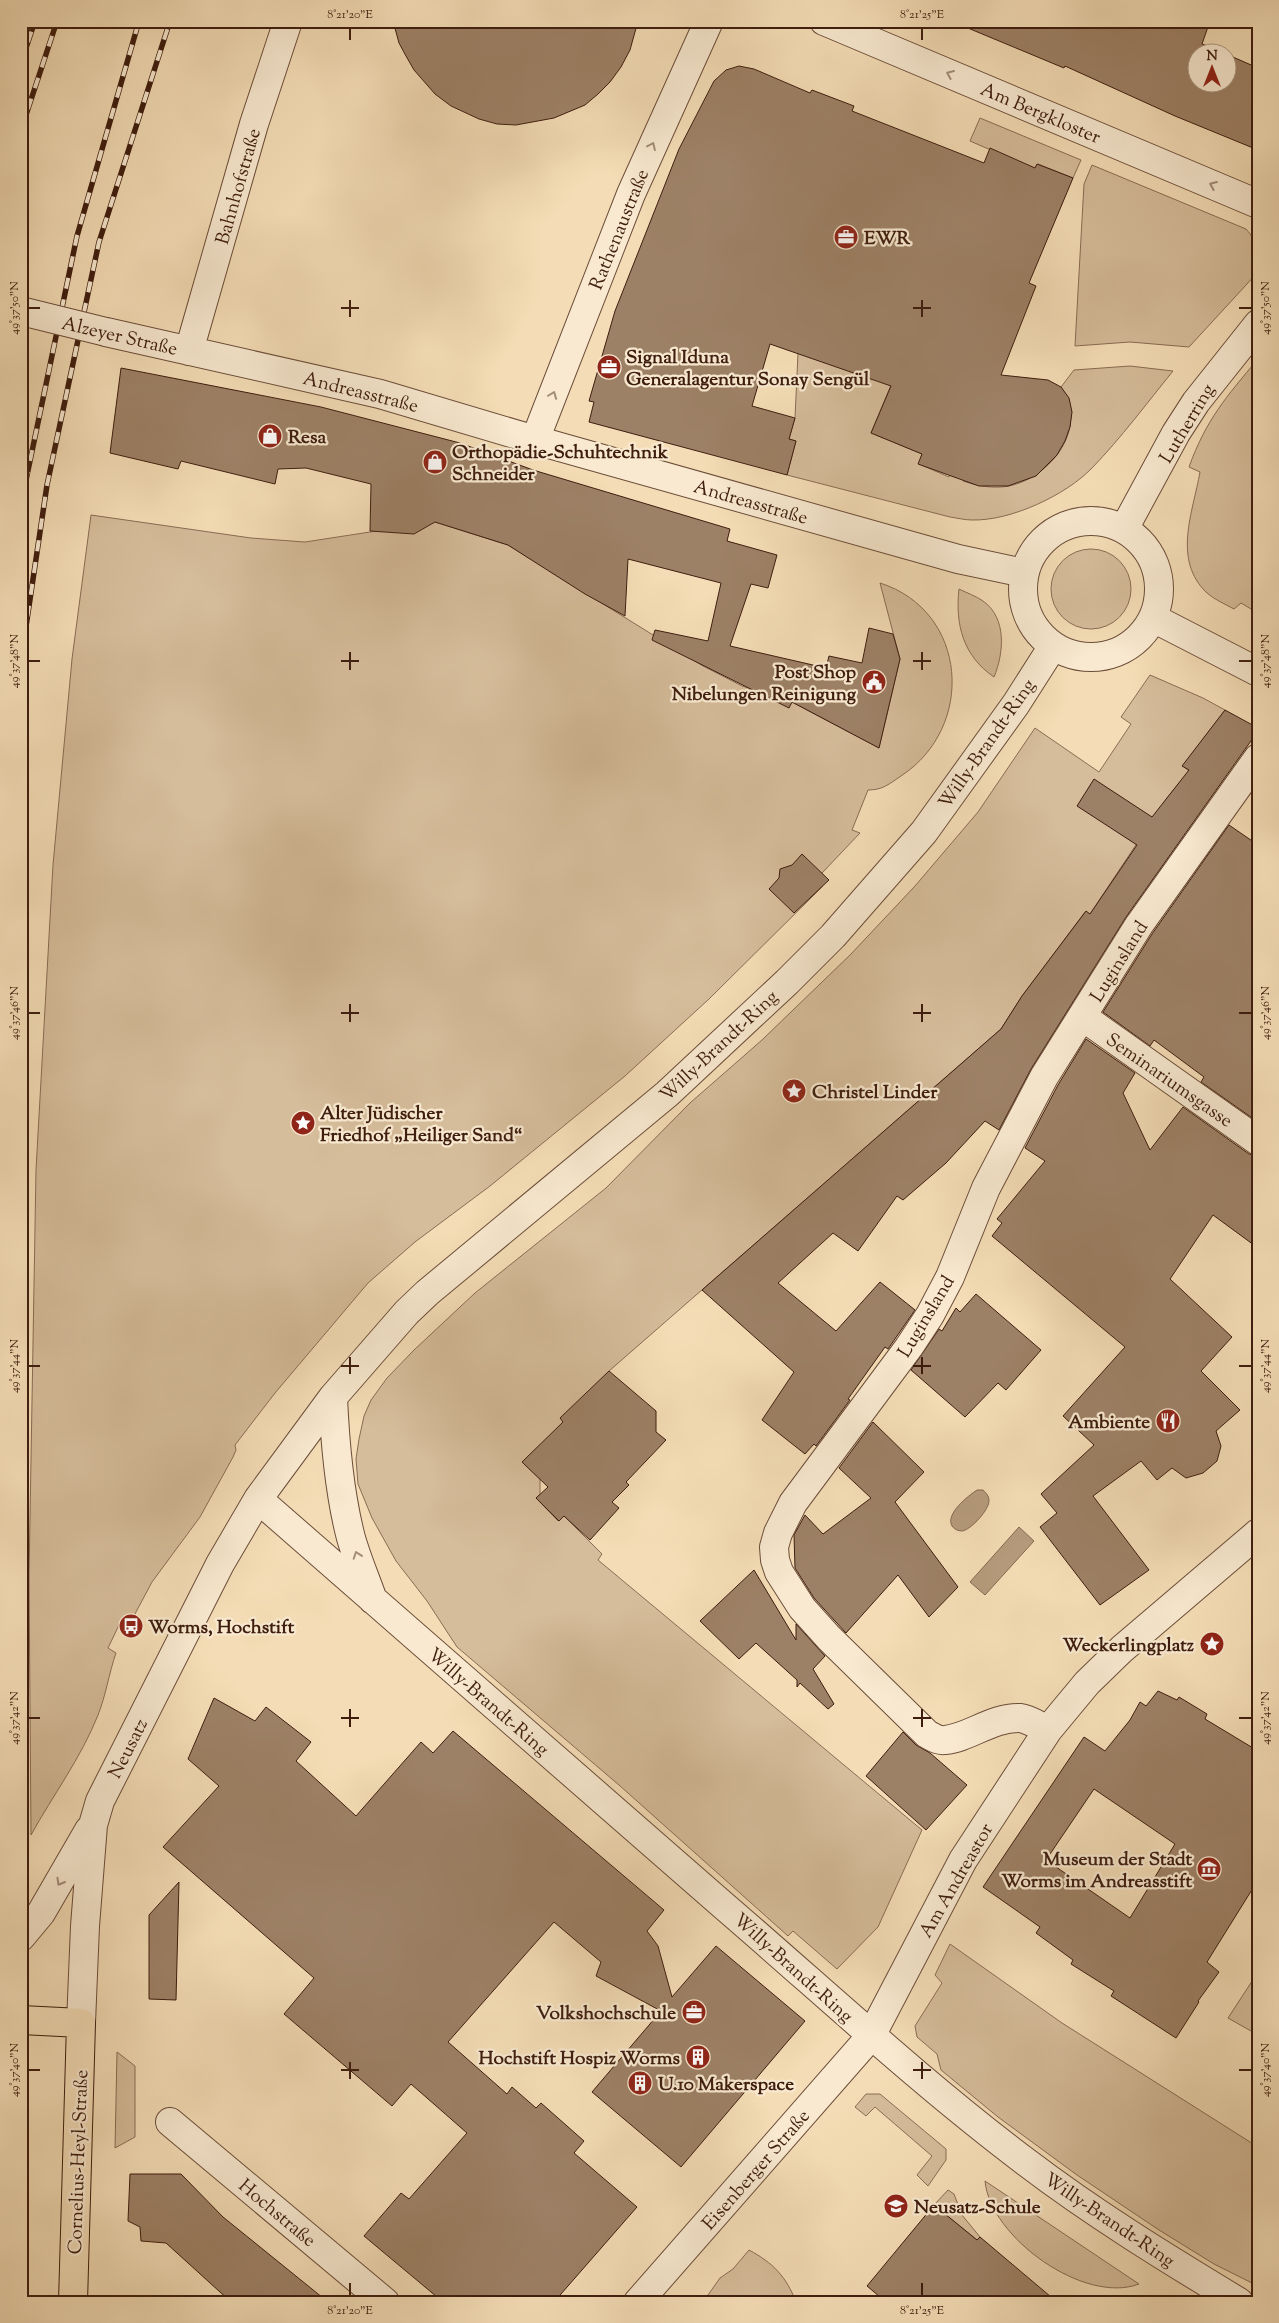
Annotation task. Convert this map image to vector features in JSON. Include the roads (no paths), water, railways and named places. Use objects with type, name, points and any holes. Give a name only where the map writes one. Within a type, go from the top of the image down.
[{"type":"main road","points":[[21,2020],[82,2023]]},
{"type":"main road","name":"Cornelius-Heyl-Straße","points":[[73,2302],[82,2023]]},
{"type":"street","name":"Bahnhofstraße","points":[[189,351],[254,124],[288,21]]},
{"type":"street","name":"Rathenaustraße","points":[[536,440],[631,194],[710,21]]},
{"type":"street","name":"Am Bergkloster","points":[[824,21],[1258,204]]},
{"type":"street","name":"Alzeyer Straße","points":[[21,311],[189,351]]},
{"type":"street","name":"Lutherring","points":[[1124,529],[1176,433],[1196,402],[1258,324]]},
{"type":"street","name":"Andreasstraße","points":[[189,351],[380,394],[958,559],[1024,573]]},
{"type":"street","points":[[1084,521],[1111,523],[1124,529],[1136,537],[1154,560],[1160,590],[1153,618],[1135,642],[1109,655],[1080,656],[1052,646],[1038,631],[1027,613],[1023,600],[1024,573],[1036,547],[1057,529],[1084,521]]},
{"type":"street","points":[[1153,618],[1258,672]]},
{"type":"street","name":"Willy-Brandt-Ring","points":[[1052,646],[1016,704],[924,832],[832,936],[787,982],[666,1094],[427,1293],[407,1312],[333,1397],[258,1499],[801,1972],[871,2036],[1027,2163],[1159,2254],[1239,2302]]},
{"type":"street","name":"Luginsland","points":[[1048,1730],[1021,1718],[981,1726],[944,1740],[927,1734],[829,1638],[802,1608],[779,1572],[775,1560],[774,1547],[778,1533],[793,1503],[898,1362],[930,1315],[950,1277],[986,1188],[1044,1078],[1140,925],[1258,758]]},
{"type":"street","name":"Seminariumsgasse","points":[[1083,1017],[1258,1141]]},
{"type":"street","name":"Willy-Brandt-Ring","points":[[333,1397],[335,1440],[341,1489],[351,1538],[373,1601]]},
{"type":"street","name":"Neusatz","points":[[82,2023],[85,1926],[93,1825],[100,1801],[220,1564],[258,1499]]},
{"type":"street","points":[[1048,1730],[1087,1683],[1122,1649],[1258,1533]]},
{"type":"street","name":"Am Andreastor","points":[[871,2036],[963,1860],[1048,1730]]},
{"type":"street","points":[[21,1937],[45,1906],[93,1825]]},
{"type":"street","name":"Eisenberger Straße","points":[[638,2302],[871,2036]]},
{"type":"street","name":"Hochstraße","points":[[170,2122],[385,2302]]},
{"type":"railway","points":[[21,63],[35,21]]},
{"type":"railway","points":[[21,130],[57,21]]},
{"type":"railway","points":[[21,504],[77,236],[139,21]]},
{"type":"railway","points":[[21,660],[47,485],[99,242],[170,21]]},
{"type":"place","name":"EWR","points":[[846,237]]},
{"type":"place","name":"Signal Iduna Generalagentur Sonay Sengül","points":[[609,367]]},
{"type":"place","name":"Resa","points":[[270,436]]},
{"type":"place","name":"Orthopädie-Schuhtechnik Schneider","points":[[435,462]]},
{"type":"place","name":"Post Shop Nibelungen Reinigung","points":[[874,682]]},
{"type":"place","name":"Christel Linder","points":[[794,1091]]},
{"type":"place","name":"Alter Jüdischer Friedhof „Heiliger Sand“","points":[[303,1123]]},
{"type":"place","name":"Ambiente","points":[[1168,1421]]},
{"type":"place","name":"Worms, Hochstift","points":[[131,1626]]},
{"type":"place","name":"Weckerlingplatz","points":[[1212,1644]]},
{"type":"place","name":"Museum der Stadt Worms im Andreasstift","points":[[1209,1869]]},
{"type":"place","name":"Volkshochschule","points":[[694,2012]]},
{"type":"place","name":"Hochstift Hospiz Worms","points":[[698,2057]]},
{"type":"place","name":"U.10 Makerspace","points":[[640,2083]]},
{"type":"place","name":"Neusatz-Schule","points":[[896,2206]]}]
